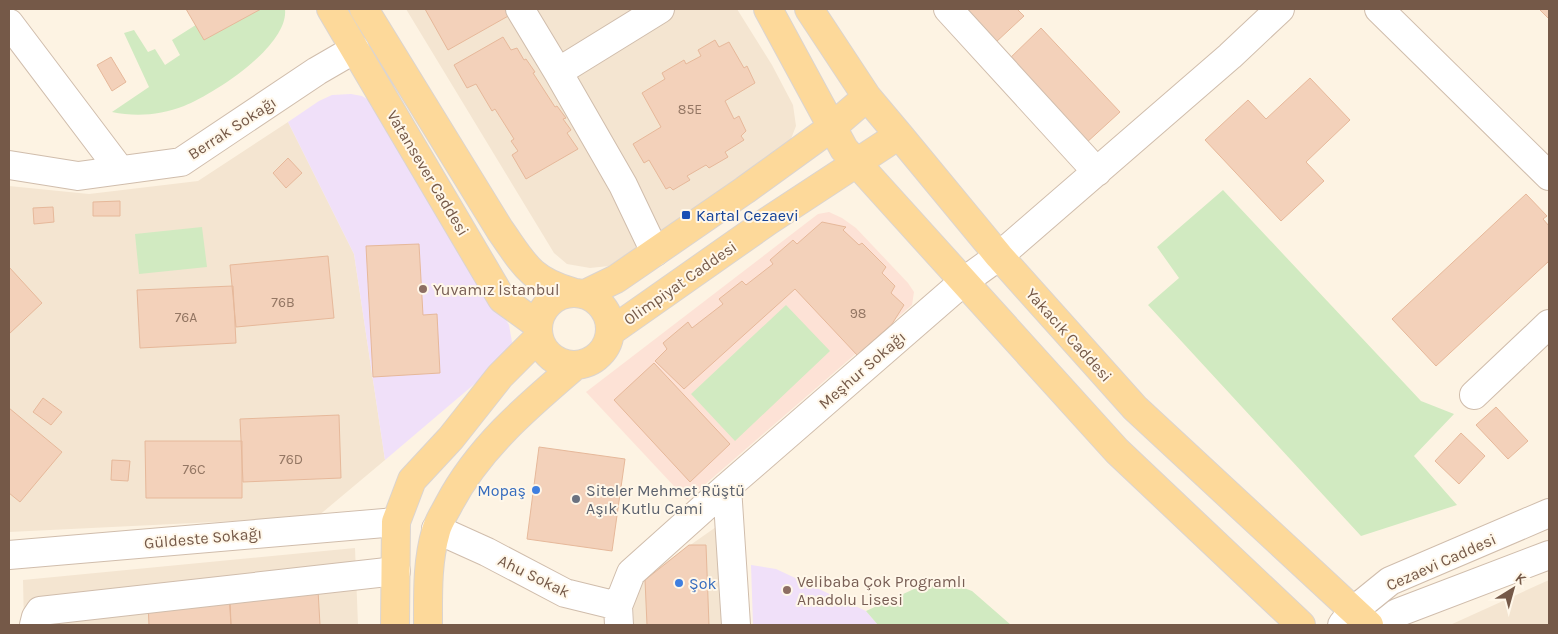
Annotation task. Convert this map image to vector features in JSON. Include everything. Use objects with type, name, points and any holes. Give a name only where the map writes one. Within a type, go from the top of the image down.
[{"type":"main road","name":"Vatansever Caddesi","points":[[331,9],[502,299],[538,331]]},
{"type":"main road","name":"Vatansever Caddesi","points":[[364,9],[500,230],[524,264],[537,278],[556,288],[579,293]]},
{"type":"main road","points":[[768,9],[844,148],[856,162],[1116,451],[1301,625]]},
{"type":"main road","name":"Yakacık Caddesi","points":[[809,9],[868,97],[999,256],[1134,408],[1355,620]]},
{"type":"main road","points":[[355,49],[379,35]]},
{"type":"main road","points":[[395,625],[396,522],[412,480],[451,438],[538,331],[546,306],[562,294],[579,293],[616,279],[745,190],[832,127],[868,97]]},
{"type":"main road","name":"Olimpiyat Caddesi","points":[[610,332],[768,221],[899,135]]},
{"type":"main road","points":[[538,331],[544,349],[553,358],[564,363],[576,365],[596,358],[608,342],[610,320],[605,308],[596,300],[579,293]]},
{"type":"main road","points":[[428,625],[427,578],[436,529],[457,490],[496,438],[576,365]]},
{"type":"main road","points":[[396,522],[436,529]]},
{"type":"street","points":[[520,9],[623,186],[655,252]]},
{"type":"street","points":[[558,72],[660,9]]},
{"type":"street","points":[[948,9],[1096,172]]},
{"type":"street","name":"Meşhur Sokağı","points":[[618,615],[631,574],[727,487],[962,282],[999,256],[1230,56],[1280,9]]},
{"type":"street","points":[[1379,9],[1549,176]]},
{"type":"street","points":[[9,23],[120,170]]},
{"type":"street","name":"Berrak Sokağı","points":[[9,165],[78,176],[181,162],[317,71],[355,49]]},
{"type":"street","points":[[1474,395],[1549,324]]},
{"type":"street","points":[[727,487],[736,625]]},
{"type":"street","name":"Cezaevi Caddesi","points":[[1355,620],[1390,581],[1549,513]]},
{"type":"street","name":"Güldeste Sokağı","points":[[9,555],[396,522]]},
{"type":"street","name":"Ahu Sokak","points":[[436,529],[487,552],[565,593],[618,615]]},
{"type":"street","name":"Cezaevi Caddesi","points":[[1382,625],[1397,613],[1549,555]]},
{"type":"street","points":[[34,625],[40,610],[396,570]]},
{"type":"shaded area","points":[[406,9],[737,9],[772,65],[793,105],[796,126],[789,144],[609,266],[590,268],[567,264],[554,253]]},
{"type":"shaded area","name":"Yuvamız İstanbul","points":[[351,94],[362,96],[375,104],[509,325],[512,342],[510,352],[498,364],[385,460],[354,254],[288,122],[319,101],[332,95]]},
{"type":"shaded area","points":[[288,122],[354,254],[385,460],[317,517],[9,532],[9,186],[89,194],[198,181]]},
{"type":"shaded area","points":[[829,212],[856,228],[908,283],[914,292],[912,305],[687,500],[586,392],[818,214]]},
{"type":"shaded area","points":[[716,527],[723,625],[634,625],[632,586]]},
{"type":"shaded area","points":[[355,548],[358,625],[24,625],[23,580]]},
{"type":"shaded area","name":"Velibaba Çok Programlı Anadolu Lisesi","points":[[751,565],[776,569],[866,611],[878,625],[753,625]]},
{"type":"shaded area","points":[[1549,580],[1549,625],[1450,625]]},
{"type":"green space","points":[[221,9],[285,9],[283,23],[275,38],[263,53],[230,80],[213,91],[184,106],[157,113],[139,115],[112,112],[149,87],[124,33],[134,30],[148,52],[155,49],[165,65],[180,55],[172,40]]},
{"type":"green space","points":[[1223,190],[1421,401],[1454,414],[1414,456],[1457,505],[1361,536],[1148,305],[1179,278],[1157,247]]},
{"type":"green space","points":[[202,227],[207,267],[139,274],[135,234]]},
{"type":"green space","points":[[786,305],[830,351],[735,441],[691,394]]},
{"type":"green space","points":[[938,578],[972,591],[1011,625],[878,625],[866,611]]},
{"type":"building","points":[[186,9],[261,9],[204,40]]},
{"type":"building","points":[[425,9],[506,9],[510,15],[448,50]]},
{"type":"building","points":[[962,9],[1017,9],[1024,16],[995,43]]},
{"type":"building","points":[[1539,9],[1549,9],[1549,19]]},
{"type":"building","points":[[1041,28],[1120,112],[1085,144],[1007,61]]},
{"type":"building","points":[[503,37],[511,50],[517,48],[524,60],[526,59],[555,107],[557,106],[566,118],[563,119],[571,130],[567,133],[578,149],[526,179],[512,155],[518,151],[511,141],[514,139],[495,109],[492,111],[476,84],[467,88],[454,65]]},
{"type":"building","points":[[715,40],[719,47],[729,42],[744,68],[747,66],[755,83],[725,101],[734,119],[739,116],[746,131],[741,136],[744,140],[725,152],[728,157],[709,168],[706,165],[687,176],[690,180],[673,190],[670,187],[666,189],[649,160],[644,163],[633,144],[661,127],[642,93],[665,79],[662,73],[684,60],[686,64],[701,56],[698,50]]},
{"type":"building","points":[[111,57],[126,82],[112,91],[97,65]]},
{"type":"building","points":[[1310,78],[1350,120],[1306,162],[1324,181],[1281,221],[1205,140],[1248,100],[1266,119]]},
{"type":"building","points":[[288,158],[302,173],[286,188],[273,173]]},
{"type":"building","points":[[1526,194],[1547,216],[1543,219],[1549,226],[1549,261],[1436,366],[1392,319]]},
{"type":"building","points":[[120,201],[120,216],[93,216],[93,202]]},
{"type":"building","points":[[53,207],[54,222],[34,224],[33,208]]},
{"type":"building","points":[[822,222],[846,227],[843,230],[859,245],[862,243],[886,267],[882,273],[895,286],[891,293],[904,305],[892,324],[857,355],[795,289],[684,389],[655,361],[667,349],[663,343],[688,322],[692,328],[723,304],[719,299],[742,281],[746,285],[773,264],[770,260],[793,240],[797,244]]},
{"type":"building","points":[[419,244],[423,315],[437,314],[440,373],[373,377],[366,246]]},
{"type":"building","points":[[328,256],[334,318],[236,327],[230,265]]},
{"type":"building","points":[[9,267],[42,303],[9,334]]},
{"type":"building","points":[[233,286],[236,343],[140,348],[137,290]]},
{"type":"building","points":[[654,363],[730,444],[690,482],[614,400]]},
{"type":"building","points":[[43,398],[62,412],[51,425],[33,412]]},
{"type":"building","points":[[1496,407],[1528,441],[1508,459],[1476,425]]},
{"type":"building","points":[[9,408],[62,452],[20,502],[9,493]]},
{"type":"building","points":[[339,415],[341,478],[243,482],[240,419]]},
{"type":"building","points":[[1461,433],[1485,456],[1459,484],[1435,461]]},
{"type":"building","points":[[145,441],[242,441],[242,498],[146,498]]},
{"type":"building","name":"Siteler Mehmet Rüştü Aşık Kutlu Cami","points":[[539,447],[625,459],[612,551],[527,539]]},
{"type":"building","points":[[112,460],[130,461],[128,481],[111,480]]},
{"type":"building","points":[[689,545],[706,545],[709,625],[647,625],[645,580]]},
{"type":"building","points":[[318,590],[320,625],[231,625],[229,595]]},
{"type":"building","points":[[230,599],[231,625],[149,625],[148,604]]},
{"type":"place","name":"Kartal Cezaevi","points":[[686,215]]},
{"type":"place","name":"Yuvamız İstanbul","points":[[423,289]]},
{"type":"place","name":"Mopaş","points":[[536,490]]},
{"type":"place","name":"Siteler Mehmet Rüştü Aşık Kutlu Cami","points":[[576,499]]},
{"type":"place","name":"Şok","points":[[679,583]]},
{"type":"place","name":"Velibaba Çok Programlı Anadolu Lisesi","points":[[787,590]]}]
